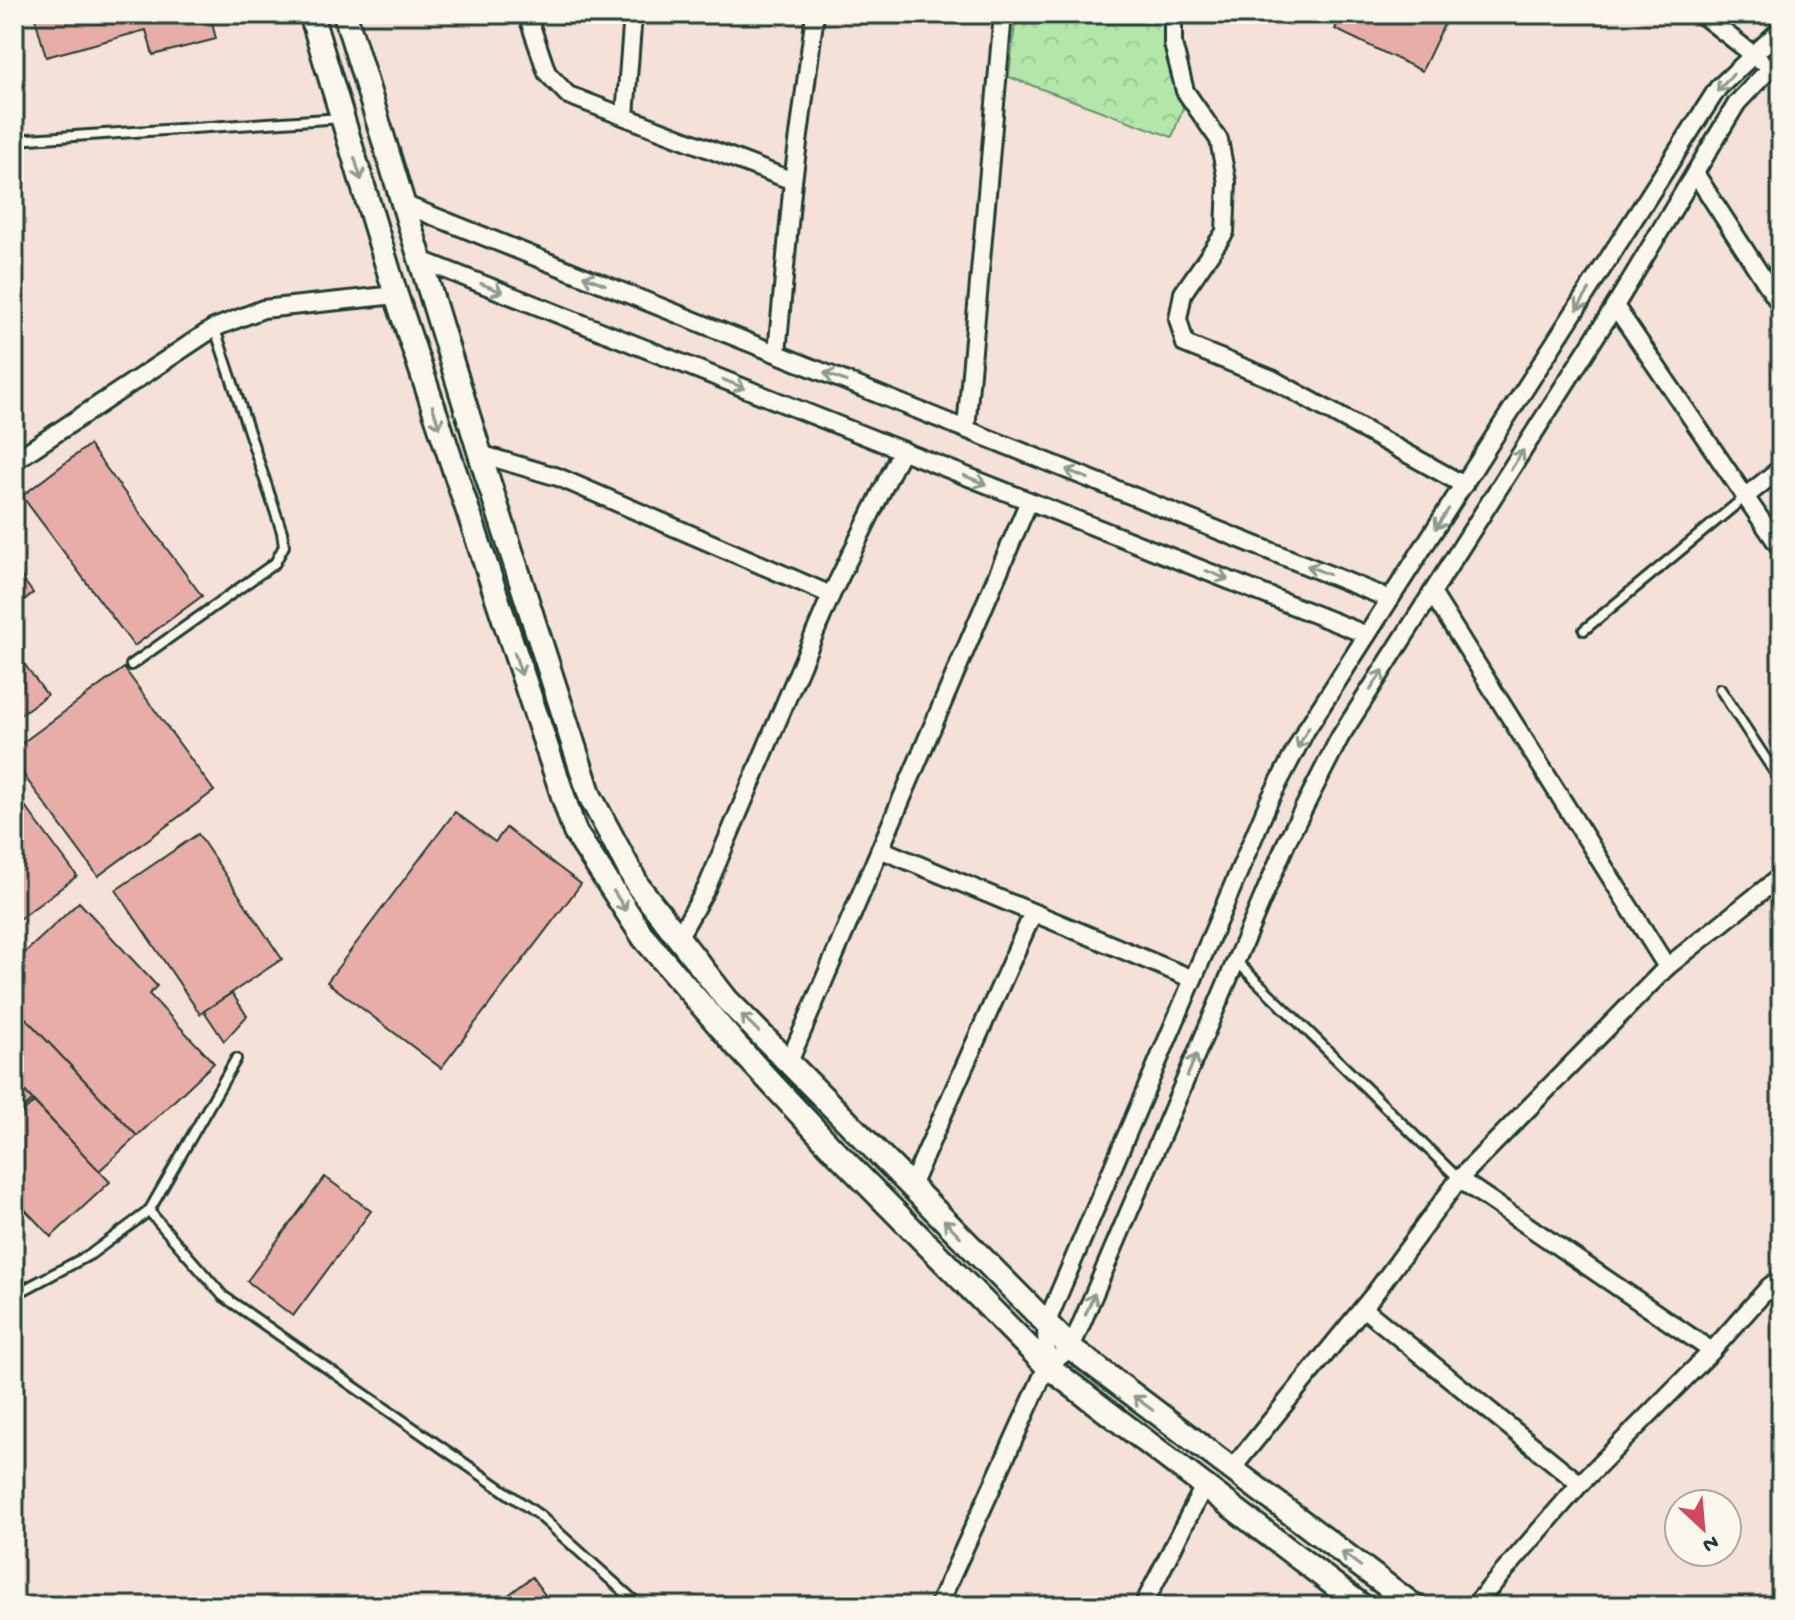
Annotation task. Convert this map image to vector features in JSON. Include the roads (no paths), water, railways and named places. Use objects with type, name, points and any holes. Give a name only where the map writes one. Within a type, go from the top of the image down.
[{"type":"street","points":[[311,14],[396,295],[575,832],[644,938],[735,1044],[832,1148],[1047,1366],[1362,1606]]},
{"type":"street","points":[[345,14],[480,454],[590,796],[638,886],[727,1000],[1071,1348],[1414,1606]]},
{"type":"street","points":[[527,14],[547,73],[568,95],[793,181]]},
{"type":"street","points":[[625,116],[633,14]]},
{"type":"street","points":[[777,353],[793,181],[815,14]]},
{"type":"street","points":[[966,429],[1003,14]]},
{"type":"street","points":[[1173,14],[1173,44],[1185,91],[1219,140],[1227,182],[1225,232],[1183,293],[1178,319],[1185,344],[1272,379],[1464,485]]},
{"type":"street","points":[[1047,1366],[1071,1348],[1287,841],[1340,737],[1615,306],[1737,103],[1774,63],[1753,53],[1701,14]]},
{"type":"street","points":[[938,1606],[1047,1366],[1046,1324],[1269,801],[1306,730],[1718,88],[1781,29]]},
{"type":"street","points":[[1695,173],[1781,306]]},
{"type":"street","points":[[403,204],[1390,599]]},
{"type":"street","points":[[419,259],[1367,635]]},
{"type":"street","points":[[14,461],[214,328],[263,309],[396,295]]},
{"type":"street","points":[[1615,306],[1781,549]]},
{"type":"street","points":[[678,938],[707,887],[831,595],[902,450]]},
{"type":"street","points":[[480,454],[558,477],[831,595]]},
{"type":"street","points":[[1745,497],[1781,468]]},
{"type":"street","points":[[789,1062],[1029,501]]},
{"type":"street","points":[[1432,593],[1667,967]]},
{"type":"street","points":[[880,849],[1193,979]]},
{"type":"street","points":[[1231,1470],[1363,1308],[1459,1179],[1667,967],[1781,876]]},
{"type":"street","points":[[911,1186],[1033,913]]},
{"type":"street","points":[[1459,1179],[1712,1351]]},
{"type":"street","points":[[1474,1606],[1580,1484],[1781,1278]]},
{"type":"street","points":[[1363,1308],[1580,1484]]},
{"type":"street","points":[[1143,1606],[1204,1486]]},
{"type":"lane","points":[[14,140],[342,118]]},
{"type":"lane","points":[[131,665],[275,563],[284,546],[214,328]]},
{"type":"lane","points":[[1584,630],[1745,497]]},
{"type":"lane","points":[[1720,689],[1781,782]]},
{"type":"lane","points":[[1236,962],[1459,1179]]},
{"type":"lane","points":[[14,1295],[91,1254],[149,1211],[236,1059]]},
{"type":"lane","points":[[149,1211],[223,1296],[539,1515],[640,1606]]}]
